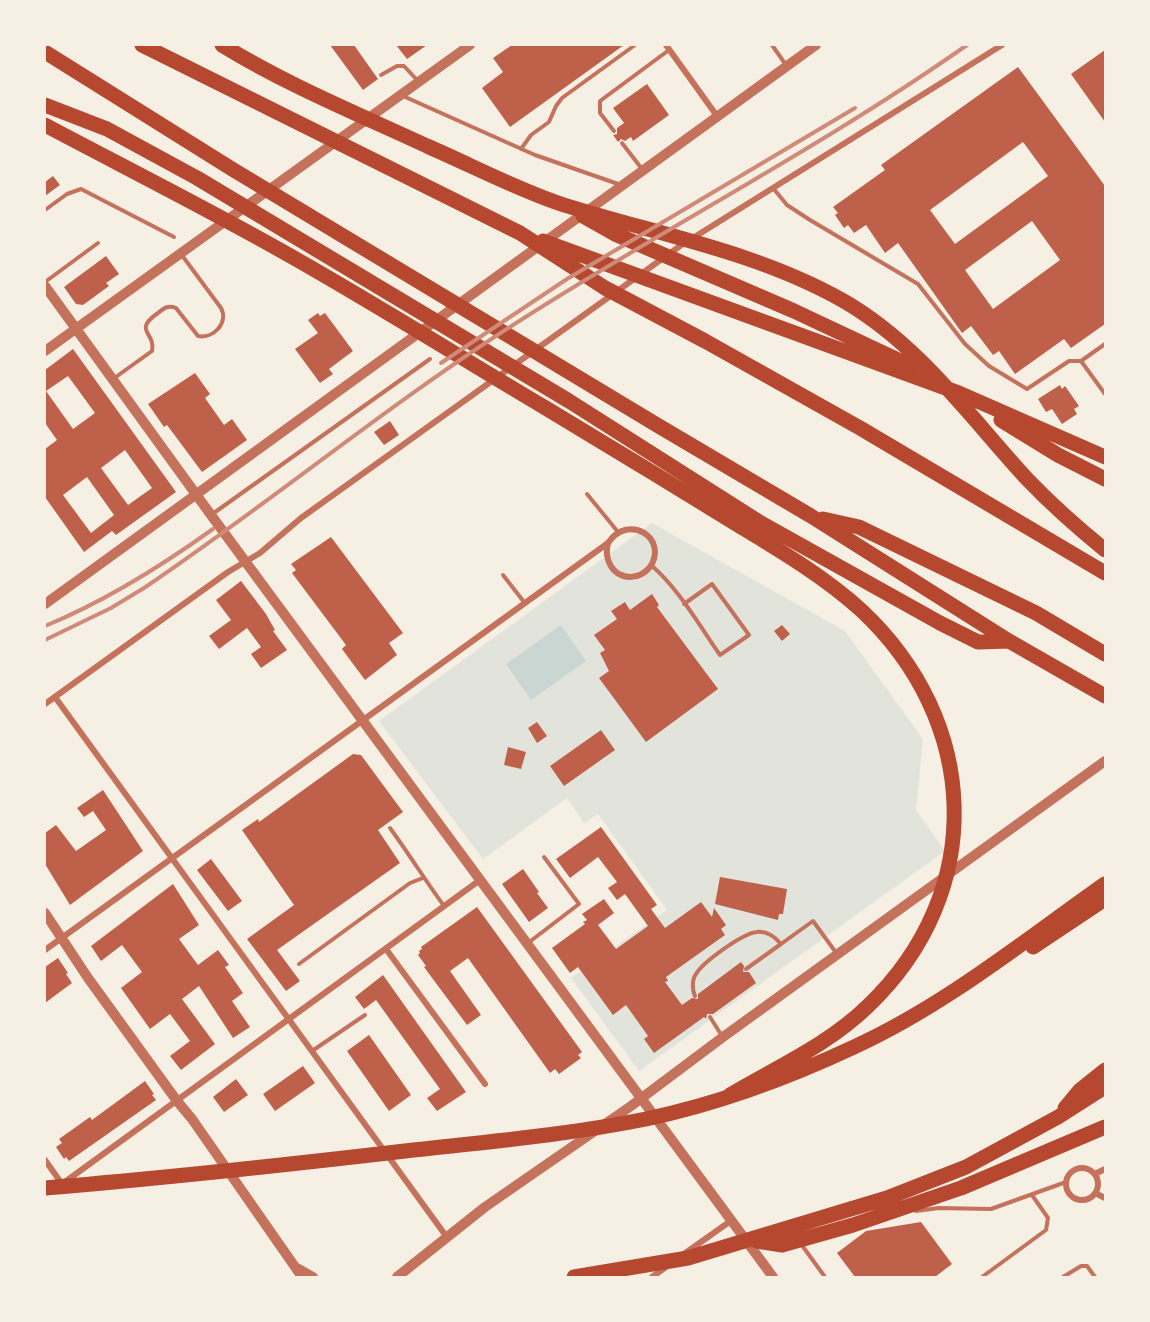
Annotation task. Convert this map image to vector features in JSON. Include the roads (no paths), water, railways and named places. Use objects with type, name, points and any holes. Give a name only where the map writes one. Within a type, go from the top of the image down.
[{"type":"highway","points":[[142,45],[520,233],[750,318],[873,360],[959,393],[1105,457]]},
{"type":"highway","points":[[222,45],[322,99],[560,203],[615,234],[855,338],[949,383],[959,393]]},
{"type":"highway","points":[[45,52],[232,169],[812,516],[1014,643],[1105,696]]},
{"type":"highway","points":[[45,105],[107,129],[197,178],[569,401],[761,523],[940,623],[978,642],[1014,643]]},
{"type":"highway","points":[[45,125],[289,255],[820,577],[861,610],[912,669],[940,728],[947,748],[952,779],[953,838],[944,883],[930,920],[901,968],[869,1006],[825,1041],[730,1095]]},
{"type":"highway","points":[[560,203],[757,261],[794,275],[836,297],[893,335],[924,364],[1047,499],[1105,550]]},
{"type":"highway","points":[[520,233],[605,288],[860,428],[1105,573]]},
{"type":"highway","points":[[977,401],[992,415],[1034,441],[1105,479]]},
{"type":"highway","points":[[812,516],[860,527],[1036,613],[1105,654]]},
{"type":"highway","points":[[45,1188],[262,1168],[574,1131],[650,1118],[770,1083],[878,1036],[961,985],[1105,885]]},
{"type":"highway","points":[[961,985],[983,981],[1105,899]]},
{"type":"highway","points":[[1058,1117],[1080,1090],[1105,1070]]},
{"type":"highway","points":[[574,1277],[688,1258],[747,1238],[844,1212],[930,1183],[975,1162],[1058,1117],[1105,1086]]},
{"type":"highway","points":[[747,1238],[782,1245],[853,1225],[961,1188],[1105,1127]]},
{"type":"street","points":[[45,351],[470,45]]},
{"type":"street","points":[[45,604],[816,45]]},
{"type":"street","points":[[45,704],[260,553],[292,524],[662,259],[1002,45]]},
{"type":"street","points":[[668,47],[717,116]]},
{"type":"street","points":[[45,286],[245,562],[747,1238],[773,1277]]},
{"type":"street","points":[[45,950],[608,543],[618,532],[634,529],[648,535],[655,549],[651,565],[646,571],[631,577],[616,572],[607,559],[608,543]]},
{"type":"street","points":[[55,697],[446,1236]]},
{"type":"street","points":[[397,1277],[446,1236],[641,1098],[1105,761]]},
{"type":"street","points":[[45,1160],[62,1184],[480,880]]},
{"type":"street","points":[[45,913],[88,978],[197,1125],[302,1277]]},
{"type":"street","points":[[386,949],[485,1084]]},
{"type":"street","points":[[1080,1168],[1095,1174],[1098,1184],[1095,1193],[1086,1199],[1074,1198],[1069,1194],[1066,1182],[1071,1173],[1080,1168]]},
{"type":"street","points":[[1095,1174],[1105,1169]]},
{"type":"street","points":[[1095,1193],[1105,1198]]},
{"type":"street","points":[[652,1277],[732,1219]]},
{"type":"street","points":[[294,1266],[313,1277]]},
{"type":"lane","points":[[521,149],[531,135],[549,122],[558,102],[567,93],[635,45]]},
{"type":"lane","points":[[772,45],[787,66]]},
{"type":"lane","points":[[614,131],[600,113],[600,101],[668,47]]},
{"type":"lane","points":[[381,75],[397,66],[404,66],[419,82]]},
{"type":"lane","points":[[401,95],[521,149],[622,185]]},
{"type":"lane","points":[[622,143],[643,170]]},
{"type":"lane","points":[[773,188],[788,205],[810,220],[918,284],[965,344],[989,366],[1027,389],[1069,361],[1081,361],[1105,344]]},
{"type":"lane","points":[[45,210],[67,194],[81,189],[174,237]]},
{"type":"lane","points":[[45,282],[98,243]]},
{"type":"lane","points":[[112,380],[152,351],[153,344],[146,333],[145,326],[149,319],[165,308],[176,308],[198,336],[207,336],[223,322],[221,308],[181,254]]},
{"type":"lane","points":[[211,515],[430,359]]},
{"type":"lane","points":[[1081,361],[1105,394]]},
{"type":"lane","points":[[587,494],[618,532]]},
{"type":"lane","points":[[651,565],[665,577],[684,604],[720,655],[749,635],[712,584],[684,604]]},
{"type":"lane","points":[[503,575],[524,602]]},
{"type":"lane","points":[[390,828],[444,906]]},
{"type":"lane","points":[[527,944],[579,904],[544,857]]},
{"type":"lane","points":[[299,964],[410,883],[423,878]]},
{"type":"lane","points":[[746,969],[813,921],[838,954]]},
{"type":"lane","points":[[695,996],[694,976],[702,966],[743,936],[758,932],[774,937],[780,944]]},
{"type":"lane","points":[[312,1051],[365,1015]]},
{"type":"lane","points":[[710,1017],[723,1037]]},
{"type":"lane","points":[[844,1221],[939,1208],[991,1209],[1066,1182]]},
{"type":"lane","points":[[982,1277],[1046,1230],[1048,1218],[1032,1195]]},
{"type":"lane","points":[[747,1238],[820,1224]]},
{"type":"lane","points":[[790,1228],[825,1277]]},
{"type":"lane","points":[[1063,1277],[1081,1266],[1087,1266],[1095,1277]]},
{"type":"railway","points":[[45,640],[111,608],[144,588],[427,383],[524,318],[803,151],[967,45]]},
{"type":"railway","points":[[441,363],[567,279],[855,108]]},
{"type":"railway","points":[[45,626],[90,606],[132,582],[213,529]]}]
